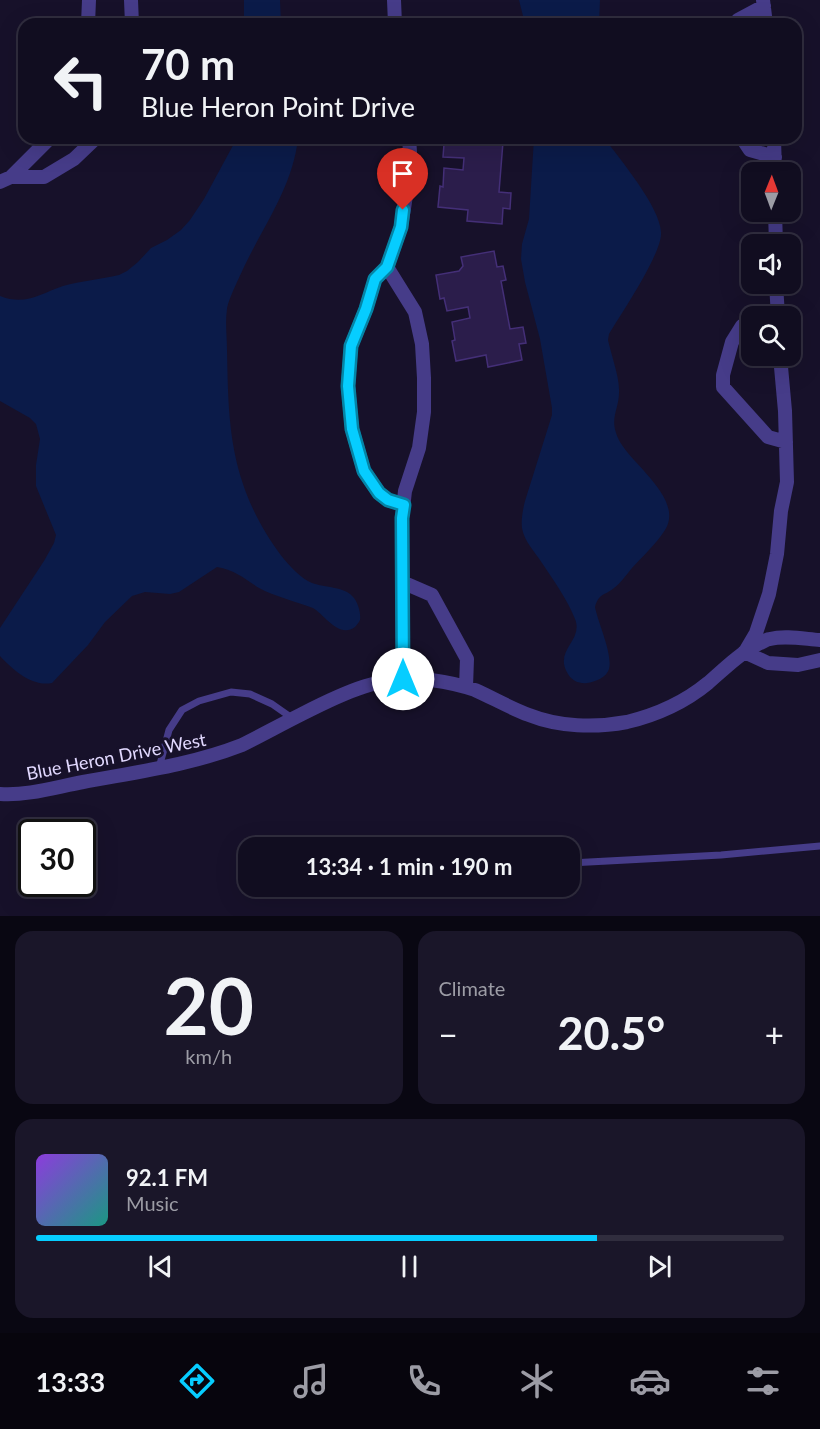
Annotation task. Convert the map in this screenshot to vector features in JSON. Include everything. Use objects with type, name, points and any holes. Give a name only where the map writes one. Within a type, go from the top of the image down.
[{"type":"street","points":[[88,18],[89,0]]},
{"type":"street","points":[[130,0],[132,18]]},
{"type":"street","points":[[394,0],[395,18]]},
{"type":"street","points":[[741,18],[764,3],[765,18]]},
{"type":"street","points":[[5,180],[44,144]]},
{"type":"street","points":[[5,180],[44,177],[74,159],[90,144]]},
{"type":"street","points":[[404,505],[388,500],[379,493],[364,471],[352,429],[348,386],[351,346],[375,279],[387,267],[401,227],[409,177],[409,144]]},
{"type":"street","points":[[746,144],[750,150],[775,157]]},
{"type":"street","points":[[774,144],[775,162]]},
{"type":"street","points":[[387,267],[415,312],[422,344],[424,378],[424,412],[419,448],[405,491],[402,518],[403,679]]},
{"type":"street","points":[[741,328],[732,342],[723,375],[723,387],[768,437],[786,442]]},
{"type":"street","points":[[744,652],[756,633],[769,594],[787,482],[781,366]]},
{"type":"street","points":[[402,582],[432,595],[467,659],[466,687]]},
{"type":"street","points":[[744,652],[770,639],[820,640]]},
{"type":"street","points":[[744,652],[768,663],[798,665],[820,660]]},
{"type":"street","name":"Blue Heron Drive West","points":[[0,794],[28,792],[188,763],[242,745],[340,694],[381,681],[429,679],[466,687],[529,716],[568,725],[626,722],[657,713],[680,702],[706,685],[744,652]]},
{"type":"lane","points":[[159,768],[170,730],[182,710],[199,701],[231,692],[250,694],[272,704],[293,719]]},
{"type":"lane","points":[[580,862],[721,855],[820,846]]},
{"type":"water","points":[[244,0],[280,0],[281,18],[244,18]]},
{"type":"water","points":[[519,0],[600,0],[599,18],[524,18]]},
{"type":"water","points":[[234,144],[297,144],[284,189],[244,267],[227,309],[229,401],[234,451],[247,496],[261,525],[280,554],[301,576],[312,583],[340,589],[350,594],[358,605],[360,620],[355,627],[343,630],[332,625],[313,608],[265,591],[235,573],[217,567],[179,592],[170,594],[145,592],[132,596],[105,622],[88,645],[52,683],[45,684],[30,680],[17,672],[0,656],[0,628],[44,561],[56,535],[36,486],[40,439],[36,424],[30,418],[0,401],[0,296],[17,300],[25,299],[63,286],[119,275],[138,262],[151,248],[181,230],[204,199]]},
{"type":"water","points":[[534,144],[609,144],[647,197],[659,222],[661,232],[660,241],[649,268],[609,334],[608,340],[619,384],[614,420],[616,434],[663,495],[668,507],[669,519],[665,530],[654,545],[619,584],[600,597],[597,602],[595,607],[610,663],[606,674],[594,682],[587,683],[572,678],[564,666],[566,652],[576,634],[575,619],[560,590],[527,542],[522,528],[525,501],[552,415],[540,339],[521,259],[522,244],[529,219]]},
{"type":"building","points":[[444,144],[503,144],[499,192],[511,193],[510,209],[503,208],[502,224],[467,221],[468,210],[438,207],[440,186],[443,187],[444,168],[463,170],[464,158],[443,157]]},
{"type":"building","points":[[494,251],[497,267],[503,266],[506,280],[501,281],[510,329],[523,327],[526,343],[519,344],[522,360],[488,367],[486,355],[456,361],[452,341],[455,340],[452,322],[470,318],[468,307],[447,311],[444,298],[440,299],[436,275],[459,271],[463,266],[461,257]]},
{"type":"route","points":[[403,210],[401,227],[387,267],[375,279],[351,346],[348,386],[352,429],[364,471],[379,493],[388,500],[404,505],[402,518],[403,679]]}]
